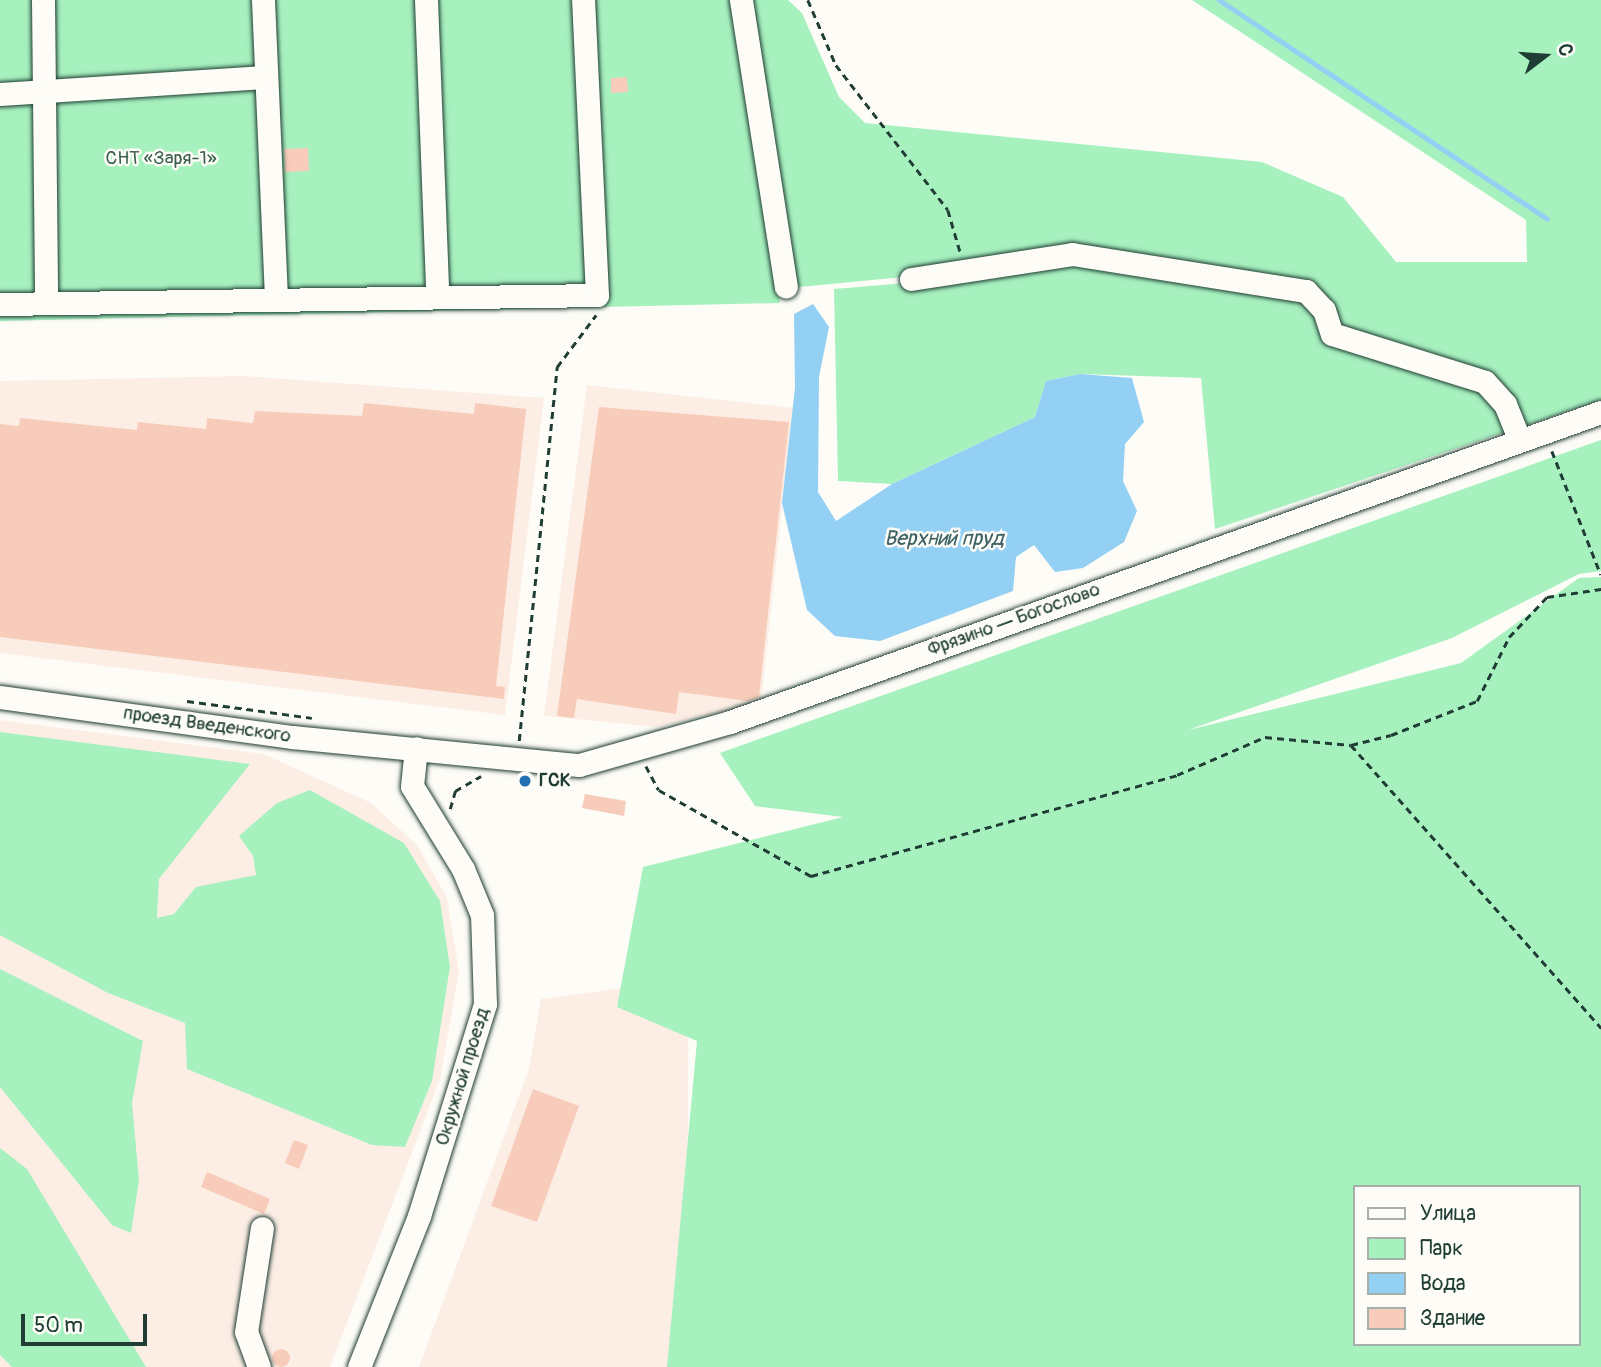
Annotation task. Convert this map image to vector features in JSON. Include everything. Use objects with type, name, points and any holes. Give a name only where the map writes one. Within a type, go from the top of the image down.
[{"type":"street","points":[[43,0],[46,302]]},
{"type":"street","points":[[263,0],[264,77],[276,298]]},
{"type":"street","points":[[426,0],[437,293]]},
{"type":"street","points":[[0,304],[437,293],[597,295],[583,0]]},
{"type":"street","points":[[741,0],[786,286]]},
{"type":"street","points":[[0,94],[264,77]]},
{"type":"street","points":[[911,279],[1072,254],[1306,291],[1324,310],[1332,334],[1485,382],[1505,404],[1519,439]]},
{"type":"street","name":"Фрязино — Богослово","points":[[416,748],[579,765],[638,751],[1601,412]]},
{"type":"street","name":"проезд Введенского","points":[[0,697],[416,748]]},
{"type":"street","name":"Окружной проезд","points":[[359,1367],[419,1216],[485,1004],[482,915],[463,869],[412,786],[416,748]]},
{"type":"street","points":[[259,1367],[246,1332],[261,1227]]},
{"type":"path","points":[[808,0],[836,65],[948,210],[966,271]]},
{"type":"path","points":[[517,758],[557,367],[596,319],[597,295]]},
{"type":"path","points":[[1519,439],[1551,447],[1601,575]]},
{"type":"path","points":[[638,751],[659,790],[811,876],[1177,775],[1265,737],[1351,745],[1477,701],[1509,637],[1548,597],[1601,589]]},
{"type":"path","points":[[1351,745],[1601,1028]]},
{"type":"shaded area","points":[[244,376],[544,398],[505,715],[0,653],[0,381]]},
{"type":"shaded area","points":[[587,385],[793,408],[761,703],[657,727],[544,716]]},
{"type":"shaded area","points":[[0,720],[264,754],[371,803],[417,845],[447,898],[459,971],[440,1079],[330,1367],[0,1367]]},
{"type":"shaded area","points":[[632,987],[688,1017],[687,1367],[419,1367],[529,1069],[541,999]]},
{"type":"green space","name":"СНТ «Заря-1»","points":[[0,0],[788,0],[802,13],[839,97],[865,123],[1262,162],[1343,197],[1396,262],[1527,262],[1526,220],[1192,0],[1601,0],[1601,400],[1215,529],[1201,378],[1080,374],[1046,381],[1035,417],[892,484],[838,481],[834,289],[906,283],[903,277],[779,289],[780,303],[0,321]]},
{"type":"green space","points":[[1601,440],[1601,571],[1579,574],[1452,638],[1188,730],[1461,663],[1579,578],[1601,577],[1601,1367],[667,1367],[697,1041],[617,1007],[643,867],[843,817],[755,806],[720,753]]},
{"type":"green space","points":[[0,732],[250,764],[159,879],[157,918],[174,914],[196,887],[256,875],[253,856],[239,836],[277,803],[310,790],[404,843],[440,901],[450,967],[432,1081],[405,1147],[372,1145],[187,1069],[185,1023],[108,993],[0,935]]},
{"type":"green space","points":[[0,969],[143,1041],[132,1103],[139,1180],[131,1233],[112,1225],[0,1087]]},
{"type":"green space","points":[[0,1148],[27,1169],[146,1367],[12,1367],[0,1355]]},
{"type":"water","name":"Верхний пруд","points":[[813,304],[829,327],[819,377],[818,492],[836,521],[892,484],[1035,417],[1046,381],[1080,374],[1132,378],[1144,422],[1125,444],[1123,481],[1137,511],[1124,542],[1083,568],[1055,572],[1034,545],[1016,557],[1013,591],[880,641],[835,636],[807,610],[782,503],[795,388],[794,314]]},
{"type":"building","points":[[627,77],[628,92],[611,93],[611,78]]},
{"type":"building","points":[[308,148],[309,171],[285,172],[284,149]]},
{"type":"building","points":[[364,403],[474,414],[475,403],[526,409],[496,686],[505,687],[504,699],[0,637],[0,424],[19,426],[20,418],[137,430],[138,422],[206,429],[207,418],[253,423],[255,411],[362,416]]},
{"type":"building","points":[[599,407],[789,422],[759,697],[747,701],[679,692],[676,714],[577,699],[574,718],[557,716]]},
{"type":"building","points":[[585,794],[626,801],[624,816],[582,808]]},
{"type":"building","points":[[533,1089],[579,1106],[537,1222],[491,1206]]},
{"type":"building","points":[[294,1140],[308,1145],[299,1169],[285,1163]]},
{"type":"building","points":[[207,1172],[270,1199],[264,1214],[201,1187]]},
{"type":"building","points":[[277,1349],[285,1349],[290,1358],[288,1365],[277,1367],[272,1362],[272,1354]]},
{"type":"waterway","points":[[1219,0],[1547,219]]},
{"type":"place","name":"ГСК","points":[[525,781]]}]
